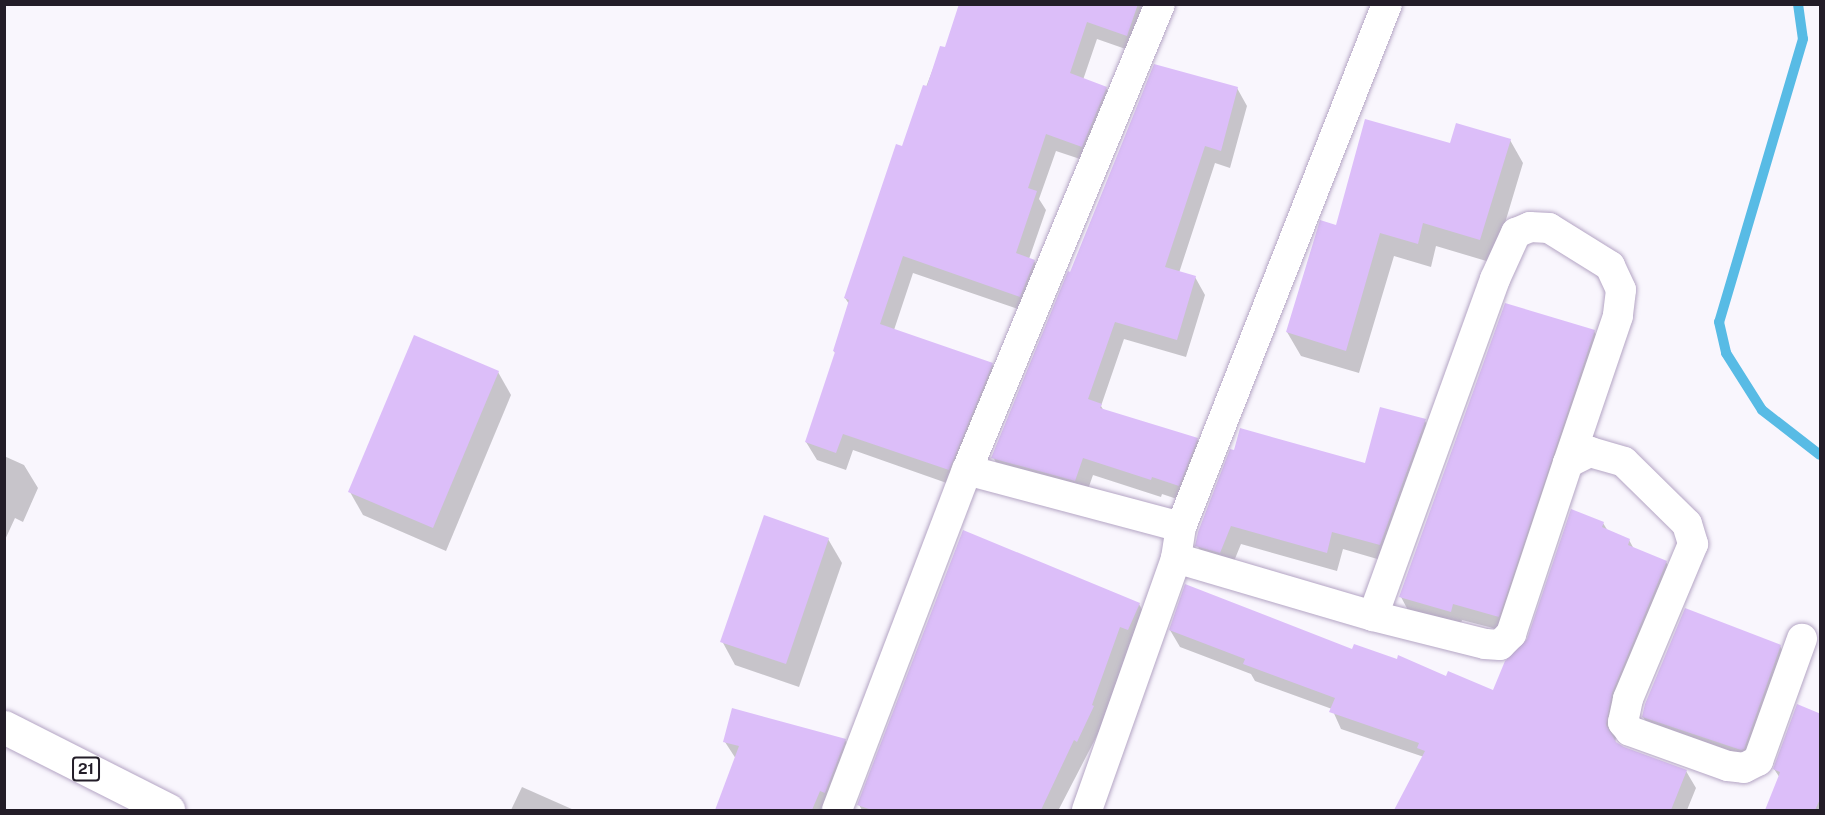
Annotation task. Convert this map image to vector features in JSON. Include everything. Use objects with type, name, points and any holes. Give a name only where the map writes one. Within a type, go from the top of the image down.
[{"type":"highway","name":"21","points":[[4,727],[168,810]]},
{"type":"street","points":[[840,810],[967,470],[1160,4]]},
{"type":"street","points":[[1087,810],[1176,558],[1181,527],[1387,4]]},
{"type":"street","points":[[1176,558],[1373,616],[1485,644],[1500,645],[1511,634],[1618,316],[1621,290],[1610,266],[1549,228],[1530,227],[1516,233],[1495,279],[1373,616]]},
{"type":"street","points":[[1568,463],[1590,452],[1624,462],[1687,524],[1693,544],[1628,699],[1623,722],[1630,731],[1728,766],[1744,768],[1758,762],[1802,639]]},
{"type":"street","points":[[967,470],[1181,527]]},
{"type":"building","points":[[959,4],[1138,4],[1127,36],[1087,22],[1070,73],[1107,87],[1082,147],[1046,134],[1028,188],[1037,191],[1016,253],[1035,260],[1020,297],[903,256],[880,324],[993,363],[949,470],[843,434],[836,453],[805,442],[835,352],[833,351],[849,300],[844,298],[896,144],[902,146],[923,85],[927,86],[940,46],[945,47]]},
{"type":"building","points":[[1154,64],[1238,87],[1221,151],[1205,146],[1165,267],[1196,276],[1177,340],[1115,322],[1088,399],[1102,404],[1100,408],[1198,438],[1179,486],[1152,477],[1151,480],[1083,458],[1075,481],[991,458],[1068,271],[1070,272]]},
{"type":"building","points":[[1365,119],[1450,143],[1456,123],[1511,139],[1480,240],[1423,223],[1418,244],[1380,233],[1346,351],[1286,332],[1320,220],[1336,225]]},
{"type":"building","points":[[1505,303],[1595,330],[1499,617],[1453,604],[1451,612],[1399,597]]},
{"type":"building","points":[[414,335],[499,371],[433,528],[348,492]]},
{"type":"building","points":[[1380,407],[1426,419],[1380,545],[1332,532],[1327,553],[1231,526],[1220,553],[1195,546],[1198,532],[1230,449],[1234,450],[1240,428],[1365,463]]},
{"type":"building","points":[[1571,509],[1604,522],[1602,527],[1630,539],[1628,545],[1667,561],[1612,693],[1606,725],[1616,742],[1624,747],[1687,770],[1671,810],[1394,810],[1425,751],[1417,748],[1419,743],[1329,712],[1335,698],[1243,664],[1245,659],[1169,630],[1185,584],[1352,649],[1354,644],[1397,659],[1398,655],[1446,676],[1448,671],[1493,690],[1505,661],[1527,639]]},
{"type":"building","points":[[764,515],[829,538],[786,664],[720,642]]},
{"type":"building","points":[[963,530],[1140,603],[1128,630],[1120,627],[1092,705],[1094,706],[1077,742],[1074,740],[1041,810],[872,810],[857,805]]},
{"type":"building","points":[[1685,608],[1781,645],[1744,749],[1741,750],[1642,717],[1645,704]]},
{"type":"building","points":[[1797,704],[1821,714],[1821,797],[1815,810],[1765,810],[1780,772],[1773,769]]},
{"type":"building","points":[[732,708],[846,739],[825,793],[820,791],[812,810],[715,810],[739,746],[723,742]]},
{"type":"waterway","points":[[1798,4],[1803,39],[1719,322],[1726,353],[1762,410],[1820,455]]}]
